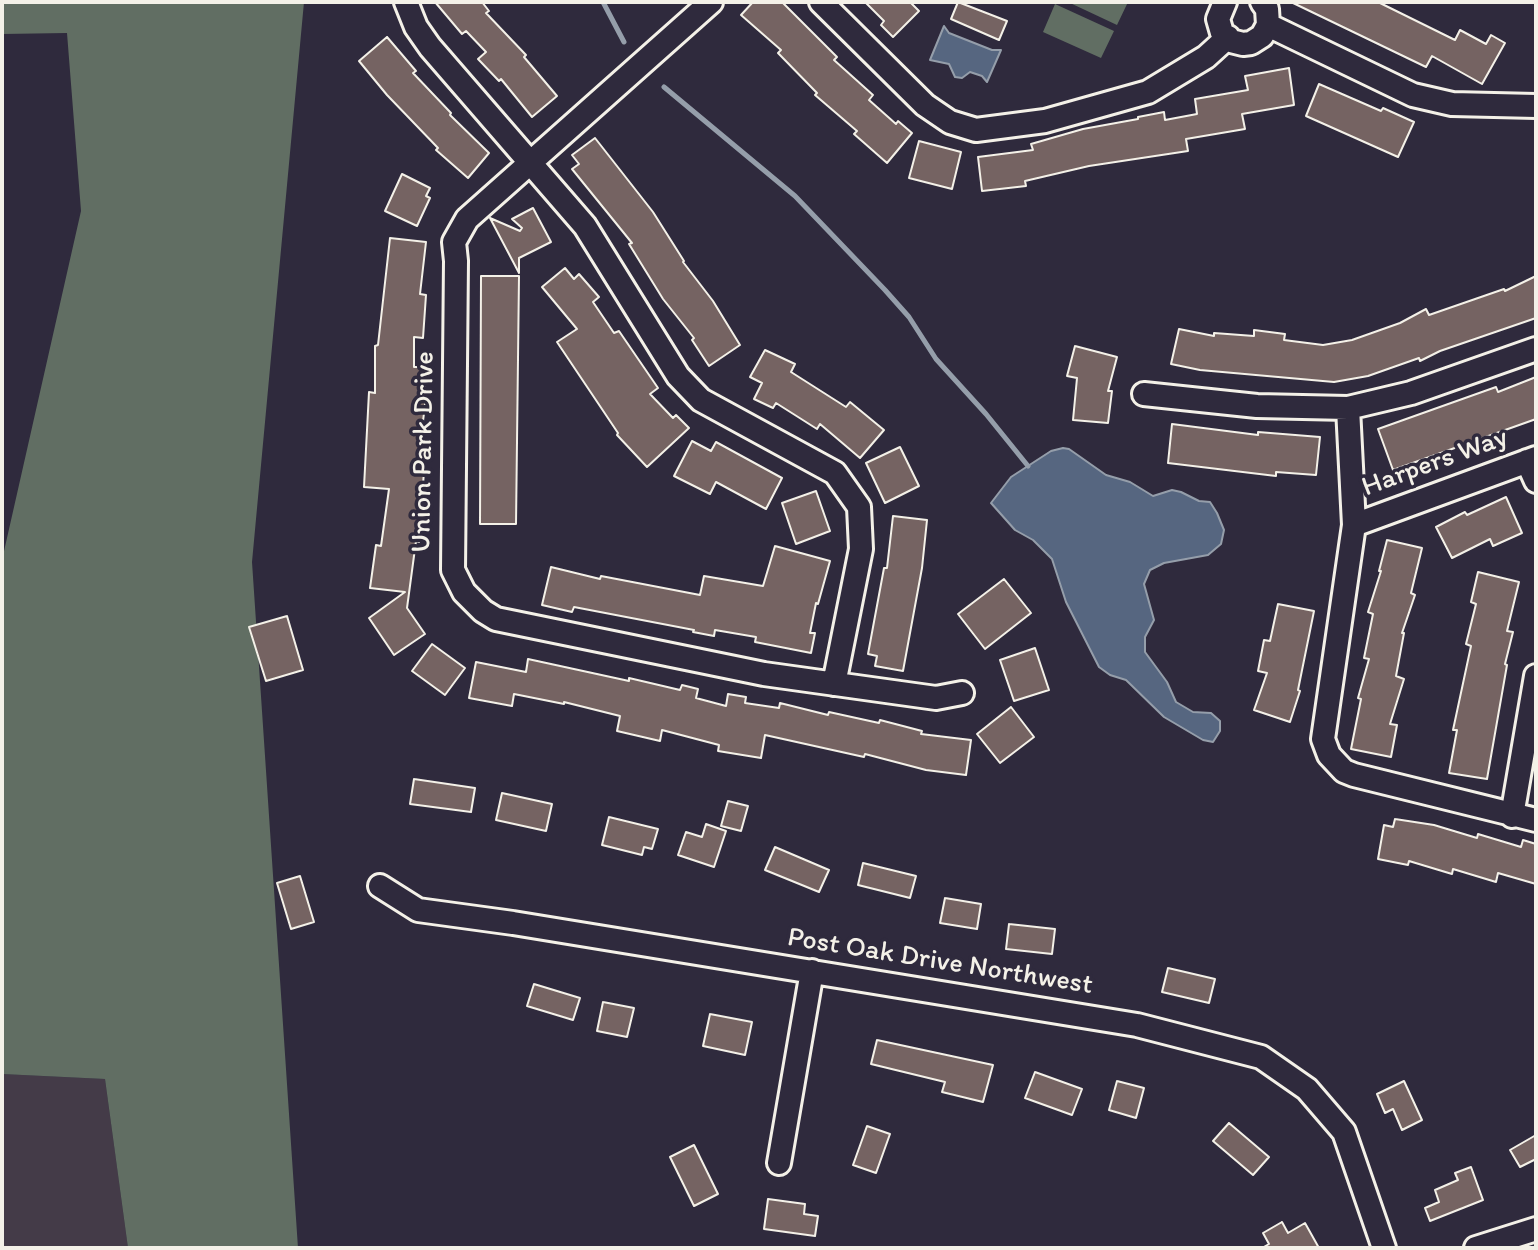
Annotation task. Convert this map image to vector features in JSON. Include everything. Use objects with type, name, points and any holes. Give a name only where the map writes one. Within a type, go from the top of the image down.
[{"type":"street","points":[[406,2],[416,27],[430,47],[585,226],[678,376],[701,400],[835,473],[859,507],[861,549],[834,684]]},
{"type":"street","name":"Union Park Drive","points":[[711,2],[467,219],[454,242],[453,570],[464,592],[496,619],[764,674],[936,698],[962,693]]},
{"type":"street","points":[[821,2],[925,105],[950,122],[976,130],[1045,121],[1148,92],[1206,57],[1228,37]]},
{"type":"street","points":[[1225,2],[1220,8],[1218,24],[1228,37],[1243,44],[1262,36],[1268,25],[1267,9],[1262,2]]},
{"type":"street","points":[[1268,25],[1413,95],[1452,104],[1536,106]]},
{"type":"street","points":[[1144,394],[1257,406],[1348,408],[1411,393],[1536,349]]},
{"type":"street","points":[[1348,408],[1354,525],[1323,739],[1329,755],[1344,771],[1354,775],[1536,820]]},
{"type":"street","name":"Harpers Way","points":[[1354,525],[1533,467]]},
{"type":"street","points":[[1512,816],[1536,676]]},
{"type":"street","name":"Post Oak Drive Northwest","points":[[380,886],[418,910],[1137,1025],[1261,1057],[1307,1089],[1344,1132],[1384,1248]]},
{"type":"street","points":[[779,1163],[812,971]]},
{"type":"street","points":[[1476,1248],[1536,1229]]},
{"type":"shaded area","points":[[2,1074],[105,1079],[128,1248],[2,1248]]},
{"type":"green space","points":[[2,2],[304,2],[252,562],[298,1248],[128,1248],[105,1079],[2,1074],[2,560],[81,211],[67,33],[2,34]]},
{"type":"green space","points":[[1068,2],[1128,2],[1117,25]]},
{"type":"green space","points":[[1055,4],[1114,31],[1101,58],[1043,32]]},
{"type":"water","points":[[944,26],[949,33],[992,50],[1001,50],[987,82],[982,76],[970,72],[962,78],[955,77],[949,64],[930,60]]},
{"type":"water","points":[[1063,448],[1106,475],[1130,482],[1153,496],[1172,490],[1181,492],[1199,501],[1210,502],[1217,513],[1224,530],[1221,544],[1208,555],[1164,563],[1150,570],[1144,584],[1154,620],[1145,637],[1145,652],[1167,682],[1176,702],[1193,712],[1211,713],[1220,721],[1220,731],[1213,742],[1203,740],[1164,717],[1126,680],[1110,675],[1099,667],[1066,602],[1052,559],[1033,540],[1015,530],[991,503],[1011,477],[1051,451]]},
{"type":"building","points":[[435,2],[482,2],[489,11],[486,13],[526,55],[524,57],[557,96],[532,117],[501,79],[499,81],[478,59],[486,52],[466,31],[462,34]]},
{"type":"building","points":[[753,2],[782,2],[837,57],[834,60],[873,95],[869,100],[896,124],[898,121],[912,133],[887,163],[854,134],[857,131],[815,95],[817,93],[778,53],[781,50],[741,15]]},
{"type":"building","points":[[865,2],[910,2],[919,11],[893,37],[881,25],[884,21]]},
{"type":"building","points":[[958,2],[1007,21],[999,40],[951,19]]},
{"type":"building","points":[[1291,2],[1378,2],[1455,40],[1460,30],[1486,44],[1491,35],[1505,43],[1482,84],[1432,56],[1426,67]]},
{"type":"building","points":[[387,37],[416,71],[413,73],[489,153],[468,178],[436,150],[438,148],[359,61]]},
{"type":"building","points":[[1289,68],[1294,105],[1242,114],[1245,129],[1186,139],[1188,151],[1089,166],[1025,181],[1026,186],[982,191],[978,157],[1033,150],[1031,144],[1138,117],[1164,112],[1165,120],[1197,114],[1195,99],[1248,90],[1245,76]]},
{"type":"building","points":[[1319,84],[1414,122],[1398,157],[1306,116]]},
{"type":"building","points":[[595,138],[653,212],[740,345],[709,366],[692,340],[694,338],[663,299],[629,244],[632,243],[572,169],[579,164],[572,155]]},
{"type":"building","points":[[919,141],[961,152],[952,189],[909,178]]},
{"type":"building","points":[[402,174],[430,188],[426,196],[430,198],[417,226],[385,211]]},
{"type":"building","points":[[533,208],[551,242],[519,258],[519,273],[490,218],[520,231],[522,228],[512,219]]},
{"type":"building","points":[[390,238],[426,242],[420,294],[426,295],[423,338],[414,337],[414,367],[425,367],[426,397],[417,470],[424,471],[422,499],[425,500],[407,608],[425,634],[394,655],[369,618],[405,592],[370,588],[376,545],[381,546],[389,489],[364,487],[369,392],[375,393],[375,346],[378,345]]},
{"type":"building","points":[[565,268],[574,279],[579,274],[599,297],[593,302],[614,333],[619,331],[658,388],[650,394],[673,418],[676,415],[689,428],[647,467],[617,435],[557,342],[577,329],[542,287]]},
{"type":"building","points":[[481,276],[519,276],[516,524],[480,524]]},
{"type":"building","points":[[1536,276],[1536,318],[1440,351],[1420,361],[1419,358],[1368,376],[1334,382],[1200,370],[1171,364],[1179,329],[1214,336],[1214,333],[1254,336],[1254,330],[1285,334],[1284,340],[1323,345],[1352,340],[1400,323],[1426,309],[1429,315],[1505,291]]},
{"type":"building","points":[[1075,346],[1117,357],[1108,391],[1112,391],[1108,423],[1073,420],[1077,378],[1067,376]]},
{"type":"building","points":[[765,350],[795,364],[791,372],[846,407],[850,402],[884,430],[860,458],[820,424],[817,429],[776,403],[773,408],[754,399],[762,383],[750,377]]},
{"type":"building","points":[[1536,377],[1536,419],[1393,470],[1378,429],[1496,387],[1498,392]]},
{"type":"building","points":[[1172,424],[1258,435],[1258,432],[1320,437],[1316,475],[1276,472],[1276,476],[1168,463]]},
{"type":"building","points":[[692,441],[711,451],[716,442],[782,478],[766,509],[716,482],[710,494],[674,476]]},
{"type":"building","points":[[900,447],[919,486],[885,503],[866,463]]},
{"type":"building","points":[[816,491],[830,531],[796,544],[782,503]]},
{"type":"building","points":[[1506,497],[1522,533],[1493,546],[1490,539],[1452,558],[1436,527]]},
{"type":"building","points":[[893,516],[927,520],[922,568],[903,671],[875,666],[877,656],[868,654],[884,568],[887,568]]},
{"type":"building","points":[[1387,540],[1422,548],[1411,593],[1415,595],[1402,633],[1396,676],[1404,679],[1390,724],[1397,725],[1391,757],[1351,749],[1361,699],[1358,698],[1369,659],[1364,658],[1373,614],[1368,612]]},
{"type":"building","points":[[775,546],[830,561],[816,603],[810,633],[815,633],[811,653],[755,642],[756,637],[715,630],[714,636],[574,607],[572,612],[542,605],[551,567],[600,579],[601,576],[700,595],[704,576],[763,586]]},
{"type":"building","points":[[1478,572],[1519,582],[1507,631],[1513,632],[1487,779],[1449,773],[1457,730],[1453,730],[1471,646],[1466,644],[1476,604],[1471,602]]},
{"type":"building","points":[[1004,579],[1031,613],[985,649],[958,614]]},
{"type":"building","points":[[1278,604],[1314,611],[1300,691],[1290,722],[1254,710],[1267,673],[1258,671],[1264,640],[1270,641]]},
{"type":"building","points":[[287,616],[303,670],[266,681],[249,627]]},
{"type":"building","points":[[432,644],[465,668],[445,695],[412,671]]},
{"type":"building","points":[[1035,648],[1049,690],[1014,701],[1000,660]]},
{"type":"building","points":[[528,659],[680,690],[682,685],[698,689],[696,698],[726,706],[728,694],[746,697],[745,703],[779,708],[780,703],[828,715],[829,712],[879,723],[880,720],[922,731],[921,734],[971,740],[966,775],[926,770],[865,754],[864,757],[765,735],[761,758],[718,751],[719,745],[662,730],[660,741],[617,731],[620,716],[564,702],[514,694],[512,706],[469,698],[476,662],[526,672]]},
{"type":"building","points":[[1011,707],[1034,737],[1000,763],[977,734]]},
{"type":"building","points":[[414,779],[475,788],[471,812],[410,804]]},
{"type":"building","points":[[502,793],[552,804],[546,831],[496,820]]},
{"type":"building","points":[[728,801],[748,806],[741,831],[721,826]]},
{"type":"building","points":[[609,817],[658,829],[652,849],[644,847],[642,855],[602,845]]},
{"type":"building","points":[[1395,819],[1434,825],[1477,838],[1478,834],[1521,847],[1523,840],[1536,844],[1536,884],[1498,873],[1496,882],[1453,869],[1452,874],[1409,861],[1408,865],[1378,859],[1384,825],[1393,827]]},
{"type":"building","points":[[706,824],[726,831],[714,867],[678,855],[686,832],[702,837]]},
{"type":"building","points":[[775,847],[829,870],[819,892],[765,870]]},
{"type":"building","points":[[863,863],[916,876],[910,898],[858,885]]},
{"type":"building","points":[[300,876],[314,922],[291,929],[277,883]]},
{"type":"building","points":[[945,898],[981,904],[977,929],[940,923]]},
{"type":"building","points":[[1009,924],[1055,929],[1052,954],[1006,949]]},
{"type":"building","points":[[1168,968],[1215,979],[1209,1003],[1162,992]]},
{"type":"building","points":[[534,984],[580,998],[573,1020],[527,1006]]},
{"type":"building","points":[[603,1002],[634,1008],[627,1037],[597,1031]]},
{"type":"building","points":[[710,1014],[752,1022],[745,1055],[703,1046]]},
{"type":"building","points":[[877,1040],[993,1065],[983,1102],[942,1092],[945,1082],[871,1064]]},
{"type":"building","points":[[1035,1072],[1082,1089],[1072,1115],[1025,1098]]},
{"type":"building","points":[[1117,1081],[1144,1088],[1136,1118],[1109,1110]]},
{"type":"building","points":[[1404,1081],[1422,1120],[1402,1130],[1393,1109],[1385,1113],[1377,1094]]},
{"type":"building","points":[[1229,1123],[1269,1157],[1253,1175],[1213,1141]]},
{"type":"building","points":[[867,1126],[890,1134],[876,1173],[853,1165]]},
{"type":"building","points":[[1536,1135],[1536,1159],[1520,1167],[1510,1150]]},
{"type":"building","points":[[694,1145],[718,1194],[694,1206],[670,1157]]},
{"type":"building","points":[[1471,1167],[1483,1200],[1430,1221],[1425,1208],[1439,1202],[1435,1190],[1458,1180],[1455,1173]]},
{"type":"building","points":[[768,1199],[805,1204],[804,1214],[818,1216],[815,1236],[764,1229]]},
{"type":"building","points":[[1282,1222],[1288,1233],[1305,1223],[1319,1248],[1262,1248],[1269,1244],[1263,1233]]},
{"type":"waterway","points":[[603,2],[624,42]]},
{"type":"waterway","points":[[664,87],[795,196],[909,317],[936,359],[1028,466]]}]
